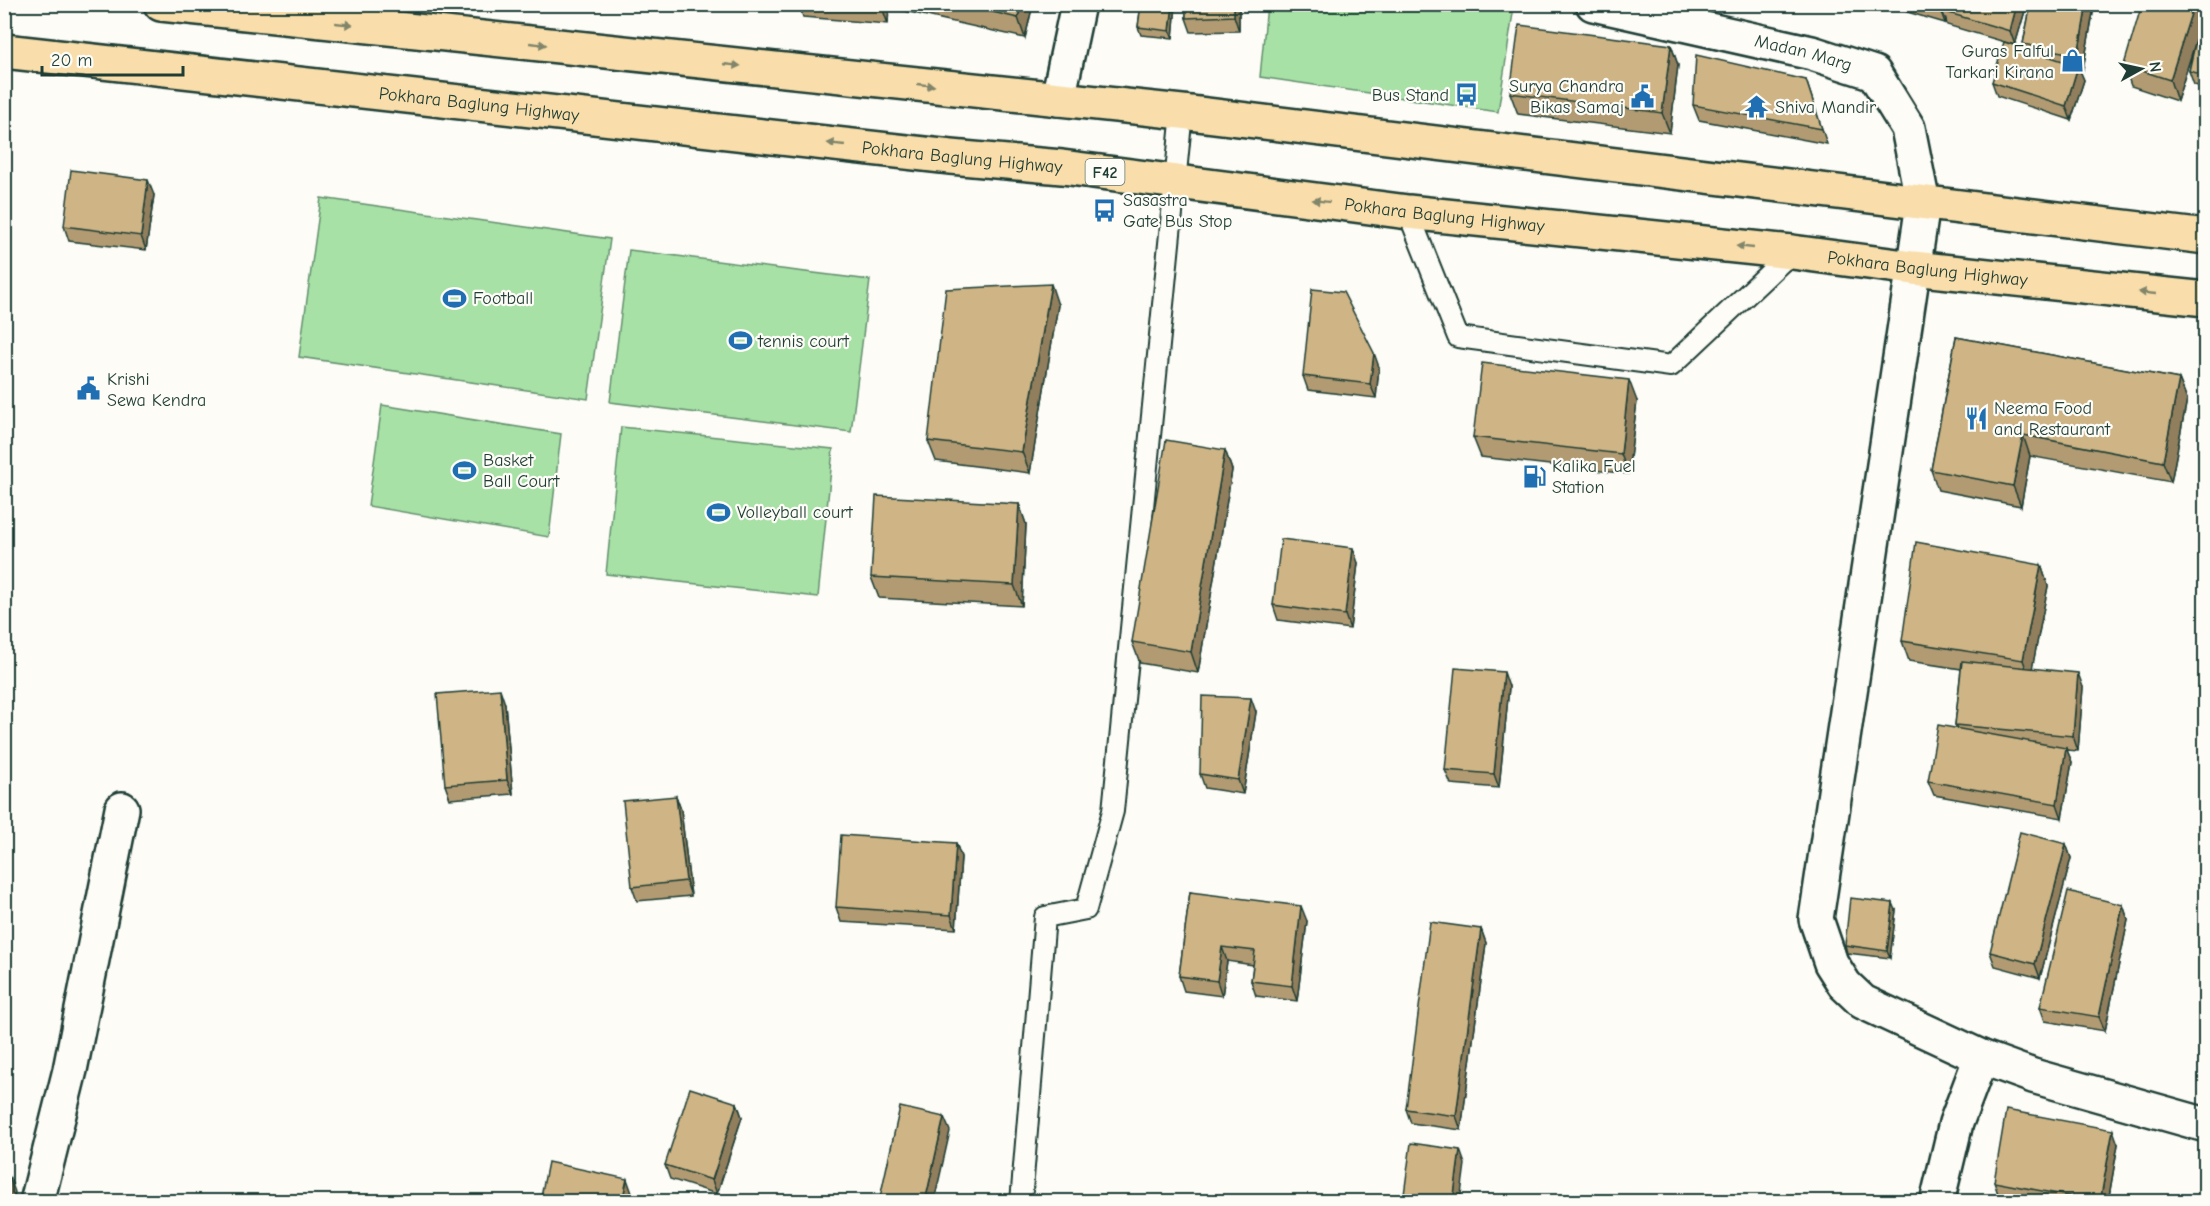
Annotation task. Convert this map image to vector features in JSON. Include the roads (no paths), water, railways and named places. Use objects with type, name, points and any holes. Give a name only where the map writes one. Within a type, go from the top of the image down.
[{"type":"highway","points":[[161,4],[1182,112],[2205,237]]},
{"type":"highway","name":"Pokhara Baglung Highway","points":[[4,51],[940,156],[1062,166],[1408,212],[1792,252],[1913,268],[2205,299]]},
{"type":"street","points":[[1058,99],[1078,4]]},
{"type":"street","name":"Madan Marg","points":[[1593,4],[1812,53],[1874,73],[1908,128],[1923,204]]},
{"type":"street","points":[[1923,204],[1816,919],[1831,963],[1845,985],[1863,1002],[1981,1057],[2033,1076],[2205,1125]]},
{"type":"street","points":[[37,1202],[70,1070],[122,809]]},
{"type":"street","points":[[1937,1202],[1956,1123],[1981,1057]]},
{"type":"lane","points":[[1021,1202],[1046,917],[1086,909],[1113,811],[1173,182],[1182,112]]},
{"type":"lane","points":[[1408,212],[1458,337],[1671,366],[1792,252]]},
{"type":"place","name":"Guras Falful Tarkari Kirana","points":[[2072,61]]},
{"type":"place","name":"Bus Stand","points":[[1467,95]]},
{"type":"place","name":"Surya Chandra Bikas Samaj","points":[[1642,96]]},
{"type":"place","name":"Shiva Mandir","points":[[1757,107]]},
{"type":"place","name":"Sasastra Gate Bus Stop","points":[[1105,210]]},
{"type":"place","name":"Football","points":[[455,298]]},
{"type":"place","name":"tennis court","points":[[740,341]]},
{"type":"place","name":"Krishi Sewa Kendra","points":[[89,389]]},
{"type":"place","name":"Neema Food and Restaurant","points":[[1976,418]]},
{"type":"place","name":"Basket Ball Court","points":[[465,470]]},
{"type":"place","name":"Kalika Fuel Station","points":[[1534,476]]},
{"type":"place","name":"Volleyball court","points":[[719,512]]}]
